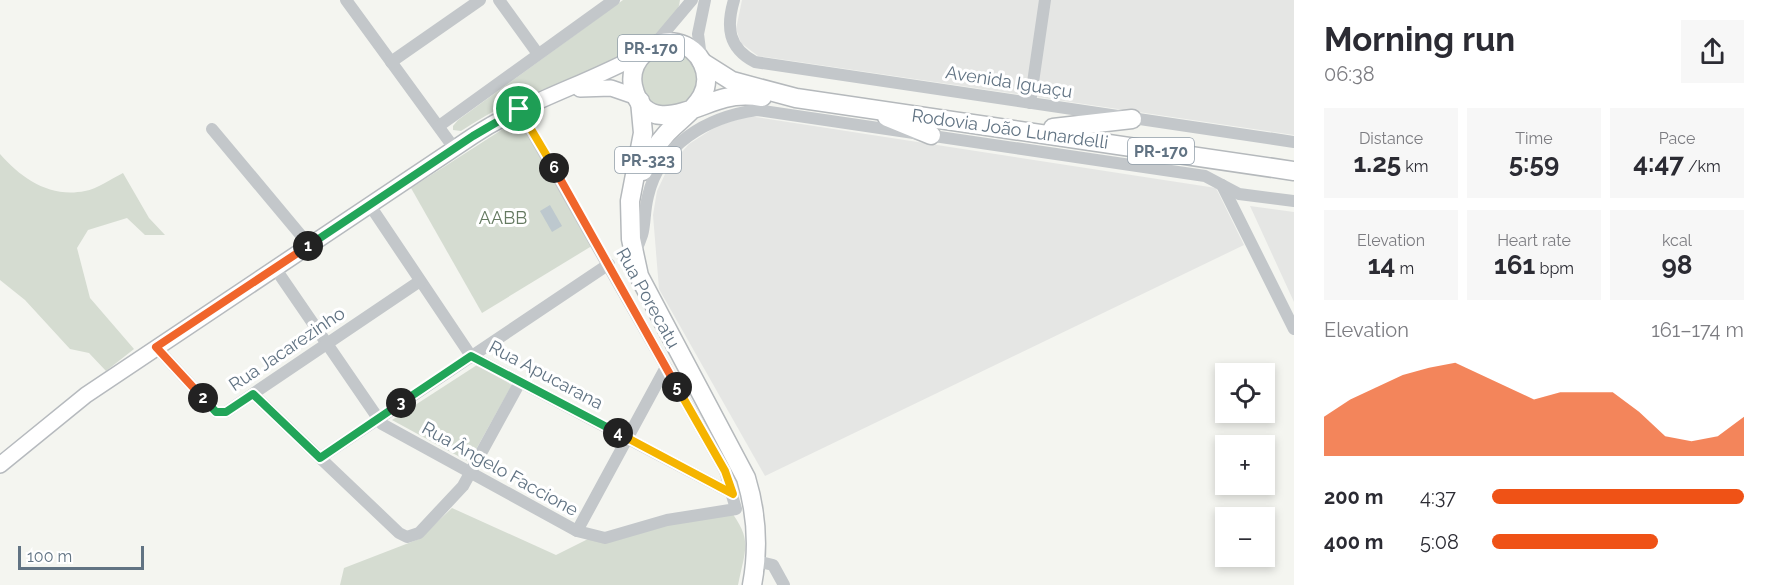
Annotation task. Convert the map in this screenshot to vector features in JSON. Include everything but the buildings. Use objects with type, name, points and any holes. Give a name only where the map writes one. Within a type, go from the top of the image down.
[{"type":"highway","name":"PR-170","points":[[671,42],[682,44],[694,51],[702,62],[706,85],[702,95],[689,111],[673,116],[662,116],[653,112],[639,99],[633,76],[648,50],[671,42]]},
{"type":"highway","name":"Rodovia João Lunardelli","points":[[702,62],[732,81],[796,98],[1294,171]]},
{"type":"highway","name":"Rodovia João Lunardelli","points":[[689,111],[737,96],[796,98]]},
{"type":"highway","name":"PR-323","points":[[639,99],[643,134],[630,201],[633,254],[648,296],[746,478],[756,520],[756,561],[752,585]]},
{"type":"highway","points":[[863,108],[931,135]]},
{"type":"highway","name":"PR-323","points":[[631,221],[646,164],[667,133],[689,111]]},
{"type":"highway","points":[[1028,131],[1132,119]]},
{"type":"main road","points":[[0,465],[86,395],[454,148],[519,109],[571,90],[648,50]]},
{"type":"main road","points":[[571,90],[611,88],[639,99]]},
{"type":"street","points":[[346,0],[454,148]]},
{"type":"street","points":[[391,62],[480,0]]},
{"type":"street","points":[[499,0],[538,54]]},
{"type":"street","points":[[439,126],[614,0]]},
{"type":"street","points":[[680,17],[686,0]]},
{"type":"street","points":[[648,50],[680,17],[692,0]]},
{"type":"street","points":[[702,62],[698,34],[705,0]]},
{"type":"street","name":"Avenida Iguaçu","points":[[734,0],[729,17],[730,37],[745,57],[764,64],[1294,142]]},
{"type":"street","points":[[1030,103],[1045,0]]},
{"type":"street","name":"Rua Porecatu","points":[[519,109],[725,471],[736,509]]},
{"type":"street","points":[[633,254],[645,233],[647,198],[664,159],[693,132],[718,119],[757,110],[1205,176],[1239,194],[1294,201]]},
{"type":"street","points":[[212,129],[309,245]]},
{"type":"street","points":[[1222,185],[1294,328]]},
{"type":"street","name":"Rua Apucarana","points":[[369,204],[471,356],[733,494]]},
{"type":"street","points":[[320,458],[609,264]]},
{"type":"street","name":"Rua Ângelo Faccione","points":[[275,268],[377,418],[388,428],[577,531],[605,538],[667,520],[736,509]]},
{"type":"street","name":"Rua Jacarezinho","points":[[156,347],[216,412],[226,412],[420,281]]},
{"type":"street","points":[[577,531],[666,367]]},
{"type":"street","points":[[253,394],[407,537],[419,532],[471,474],[520,382]]},
{"type":"street","points":[[756,561],[773,566],[784,585]]},
{"type":"shaded area","points":[[742,0],[1294,0],[1294,135],[758,56],[741,43],[736,29]]},
{"type":"shaded area","points":[[749,116],[1216,188],[1244,245],[765,476],[659,289],[653,215],[657,191],[668,168],[689,144],[717,126]]},
{"type":"shaded area","points":[[550,205],[562,226],[552,232],[540,211]]},
{"type":"shaded area","points":[[1250,206],[1294,212],[1294,302]]},
{"type":"green space","points":[[623,0],[680,0],[674,18],[659,34],[639,48],[590,72],[525,96],[461,131],[453,130],[458,120]]},
{"type":"green space","points":[[666,48],[690,54],[701,82],[684,107],[655,107],[640,89],[642,65]]},
{"type":"green space","name":"AABB","points":[[514,122],[521,123],[595,244],[482,313],[411,188]]},
{"type":"green space","points":[[0,154],[27,179],[60,192],[90,190],[123,173],[149,218],[165,235],[145,235],[127,218],[88,230],[77,248],[90,298],[134,349],[106,371],[89,353],[70,349],[25,300],[0,280]]},
{"type":"green space","points":[[477,365],[512,385],[469,462],[392,420]]},
{"type":"green space","points":[[727,506],[741,527],[744,536],[745,552],[738,585],[340,585],[344,568],[419,539],[452,508],[556,555],[594,536]]},
{"type":"route","points":[[519,109],[725,471],[733,494],[471,356],[320,458],[253,394],[226,412],[216,412],[156,347],[434,161],[519,109]]}]
